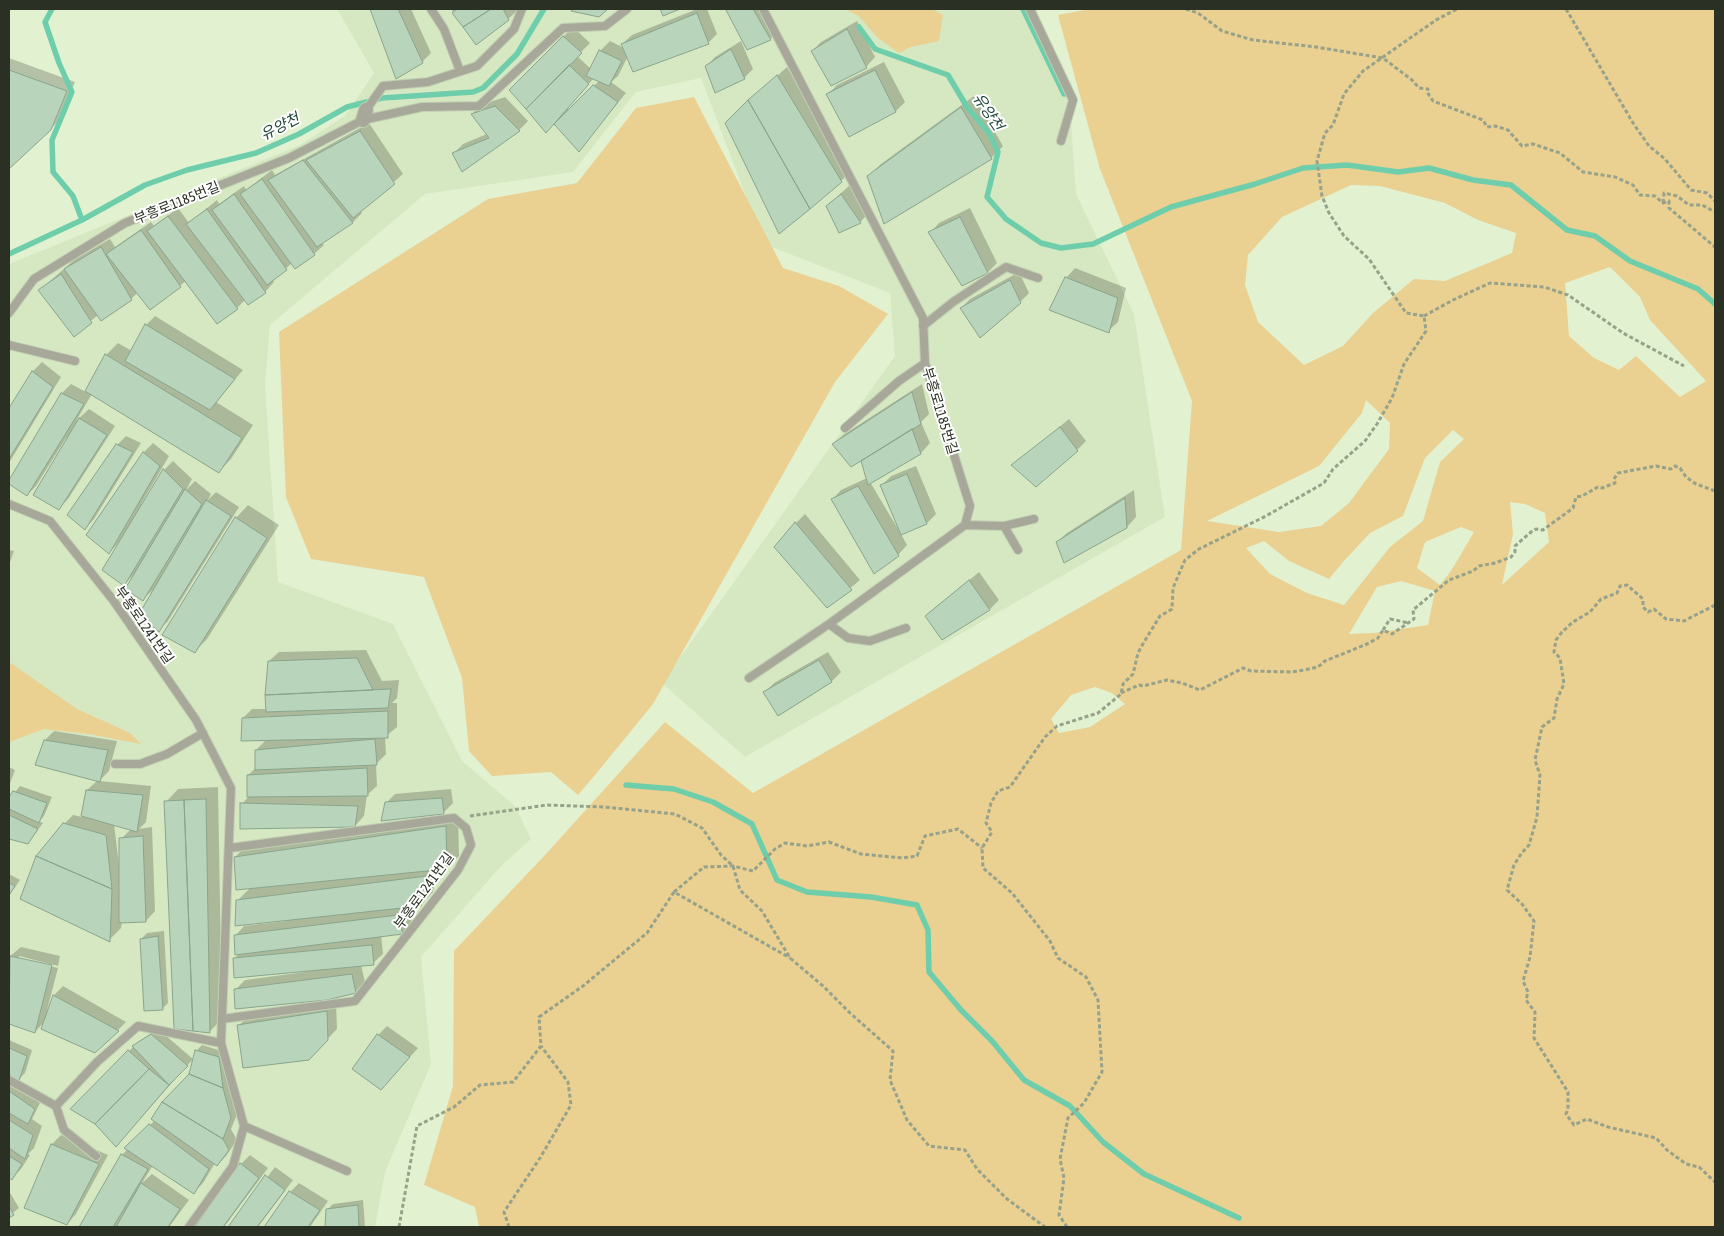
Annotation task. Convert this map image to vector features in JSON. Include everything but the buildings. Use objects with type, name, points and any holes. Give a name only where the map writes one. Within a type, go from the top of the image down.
[{"type":"lane","points":[[431,9],[444,29],[460,71]]},
{"type":"lane","name":"부흥로1185번길","points":[[364,115],[382,87],[428,82],[477,66],[514,29],[522,9]]},
{"type":"lane","name":"부흥로1185번길","points":[[9,312],[34,279],[125,223],[289,158],[364,115],[422,107],[478,106],[563,28],[605,26],[627,9]]},
{"type":"lane","name":"부흥로1185번길","points":[[763,9],[923,318],[925,363],[970,506],[965,525]]},
{"type":"lane","points":[[1030,9],[1073,100],[1061,141]]},
{"type":"lane","points":[[923,326],[953,302],[1006,267],[1038,278]]},
{"type":"lane","points":[[9,345],[75,361]]},
{"type":"lane","points":[[845,428],[899,381],[925,363]]},
{"type":"lane","name":"부흥로1241번길","points":[[9,504],[50,521],[113,600],[196,720],[231,788],[221,1044],[244,1126]]},
{"type":"lane","points":[[749,678],[829,624],[965,525],[1004,526],[1034,519]]},
{"type":"lane","points":[[1004,526],[1018,550]]},
{"type":"lane","points":[[829,624],[848,638],[870,641],[906,628]]},
{"type":"lane","points":[[115,764],[140,764],[167,754],[203,733]]},
{"type":"lane","points":[[230,848],[454,818]]},
{"type":"lane","name":"부흥로1241번길","points":[[222,1019],[355,1001],[458,870],[471,845],[466,828],[454,818]]},
{"type":"lane","points":[[56,1106],[97,1062],[138,1026],[221,1044]]},
{"type":"lane","points":[[9,1080],[56,1106],[64,1130],[96,1156]]},
{"type":"lane","points":[[189,1227],[233,1166],[244,1126],[347,1172]]},
{"type":"path","points":[[1186,9],[1198,13],[1222,31],[1253,40],[1316,47],[1383,58],[1412,80],[1419,88],[1428,89],[1427,92],[1433,101],[1483,120],[1487,127],[1496,126],[1508,130],[1522,146],[1533,144],[1560,153],[1583,172],[1614,177],[1633,185],[1640,195],[1654,196],[1663,203]]},
{"type":"path","points":[[1457,9],[1404,41],[1363,71],[1344,94],[1333,125],[1325,133],[1317,161],[1322,196],[1329,213],[1344,236],[1369,259],[1406,313],[1424,316],[1490,283],[1544,287],[1568,295],[1623,333],[1684,366]]},
{"type":"path","points":[[1566,9],[1633,123],[1649,146],[1665,159],[1691,190],[1707,193],[1715,201]]},
{"type":"path","points":[[1663,203],[1664,193],[1676,196],[1689,205],[1702,205],[1715,212]]},
{"type":"path","points":[[1663,203],[1669,201],[1669,208],[1715,246]]},
{"type":"path","points":[[1121,694],[1123,684],[1133,674],[1138,653],[1144,642],[1160,616],[1172,610],[1173,588],[1185,560],[1199,549],[1266,516],[1324,483],[1333,470],[1365,441],[1377,424],[1392,398],[1404,364],[1426,331],[1424,316]]},
{"type":"path","points":[[1383,630],[1392,634],[1409,623],[1414,619],[1413,610],[1449,580],[1473,571],[1479,566],[1511,557],[1515,552],[1515,546],[1531,532],[1536,529],[1543,530],[1572,508],[1576,497],[1582,496],[1598,487],[1602,488],[1615,483],[1614,479],[1618,473],[1656,466],[1671,469],[1675,466],[1680,468],[1686,477],[1696,484],[1715,491]]},
{"type":"path","points":[[1715,604],[1684,621],[1666,620],[1654,609],[1648,612],[1643,607],[1643,599],[1627,586],[1620,586],[1617,593],[1601,599],[1590,612],[1573,622],[1556,640],[1554,652],[1560,658],[1564,684],[1557,699],[1554,718],[1542,727],[1535,760],[1540,775],[1536,816],[1529,846],[1514,865],[1507,890],[1522,904],[1534,922],[1530,957],[1522,981],[1528,992],[1526,1000],[1535,1012],[1534,1038],[1568,1092],[1568,1110],[1566,1114],[1574,1125],[1587,1119],[1608,1128],[1656,1138],[1666,1150],[1686,1164],[1699,1167],[1715,1182]]},
{"type":"path","points":[[1068,1227],[1059,1215],[1064,1178],[1060,1158],[1068,1118],[1084,1104],[1102,1072],[1098,1000],[1086,977],[1058,958],[1050,941],[1012,893],[983,868],[982,848],[992,832],[986,823],[991,803],[998,791],[1010,787],[1045,737],[1058,726],[1070,720],[1098,713],[1121,694],[1140,685],[1144,686],[1167,680],[1200,690],[1243,668],[1251,671],[1292,672],[1318,667],[1325,661],[1378,638],[1390,619],[1409,623]]},
{"type":"path","points":[[454,818],[547,805],[604,807],[675,814],[702,828],[721,855],[733,866],[740,890],[762,911],[790,958]]},
{"type":"path","points":[[509,1227],[504,1212],[540,1158],[571,1105],[568,1082],[541,1046],[539,1017],[583,986],[647,933],[674,892],[704,867],[733,866],[753,871],[774,849],[785,843],[807,846],[829,842],[861,854],[904,858],[917,856],[925,836],[958,829],[982,848]]},
{"type":"path","points":[[674,892],[790,958],[823,986],[850,1014],[893,1051],[890,1080],[906,1120],[929,1146],[965,1150],[978,1169],[1007,1199],[1045,1227]]},
{"type":"path","points":[[399,1227],[417,1126],[454,1107],[480,1084],[513,1082],[541,1046]]},
{"type":"shaded area","points":[[337,9],[1034,9],[1070,107],[1076,194],[1134,314],[1165,517],[745,757],[662,683],[895,356],[890,293],[764,244],[701,78],[636,92],[573,172],[425,194],[270,325],[265,385],[278,582],[393,624],[462,761],[515,806],[531,839],[502,865],[421,957],[431,1064],[385,1172],[375,1227],[9,1227],[9,264],[300,145],[345,116],[374,73]]},
{"type":"shaded area","points":[[845,9],[932,9],[943,15],[939,41],[911,47],[899,53],[877,37],[859,16]]},
{"type":"shaded area","points":[[1090,9],[1715,9],[1715,1227],[479,1227],[475,1207],[424,1185],[453,1086],[454,951],[546,854],[665,722],[753,793],[1181,550],[1192,401],[1100,169],[1058,15]],"holes":[[[1351,185],[1380,186],[1445,203],[1478,220],[1516,233],[1512,253],[1445,281],[1414,279],[1373,313],[1343,346],[1304,365],[1258,322],[1245,285],[1248,255],[1282,217]],[[1610,267],[1640,297],[1650,320],[1706,381],[1680,397],[1636,356],[1619,370],[1594,358],[1569,336],[1565,283]],[[1366,400],[1390,423],[1389,449],[1349,503],[1321,526],[1279,532],[1207,521],[1319,466],[1362,413]],[[1453,430],[1464,439],[1440,462],[1423,521],[1390,547],[1344,605],[1307,593],[1270,574],[1246,548],[1264,541],[1289,561],[1329,579],[1370,533],[1403,516],[1425,458]],[[1510,502],[1525,504],[1545,513],[1549,542],[1502,585],[1513,534]],[[1461,527],[1474,532],[1451,571],[1440,585],[1417,568],[1425,542]],[[1401,581],[1435,591],[1428,625],[1374,633],[1349,634],[1377,587]],[[1095,687],[1112,693],[1125,704],[1090,727],[1059,733],[1051,719],[1071,695]]]},
{"type":"shaded area","points":[[694,97],[783,268],[839,286],[888,314],[835,382],[653,704],[578,795],[551,772],[492,776],[469,751],[462,678],[424,577],[311,559],[286,497],[279,332],[488,199],[577,183],[636,108]]},
{"type":"shaded area","points":[[9,662],[77,709],[130,733],[141,744],[89,734],[44,729],[9,742]]},
{"type":"waterway","points":[[52,9],[45,22],[59,63],[72,92],[52,140],[53,172],[73,196],[82,220]]},
{"type":"waterway","name":"유양천","points":[[9,254],[82,220],[145,185],[187,170],[256,153],[299,134],[347,107],[382,98],[473,92],[483,88],[517,54],[544,9]]},
{"type":"waterway","points":[[1023,9],[1064,94]]},
{"type":"waterway","points":[[859,27],[875,49],[948,75],[967,107],[989,133],[998,152],[987,197],[1006,219],[1041,243],[1061,248],[1093,244],[1171,207],[1255,184],[1303,168],[1347,165],[1398,172],[1429,168],[1473,180],[1511,185],[1567,230],[1595,236],[1630,261],[1698,289],[1715,304]]},
{"type":"waterway","points":[[626,785],[674,789],[713,802],[752,824],[777,880],[807,892],[871,897],[917,905],[928,930],[929,972],[961,1010],[992,1041],[1024,1080],[1070,1106],[1103,1142],[1144,1174],[1239,1218]]}]
